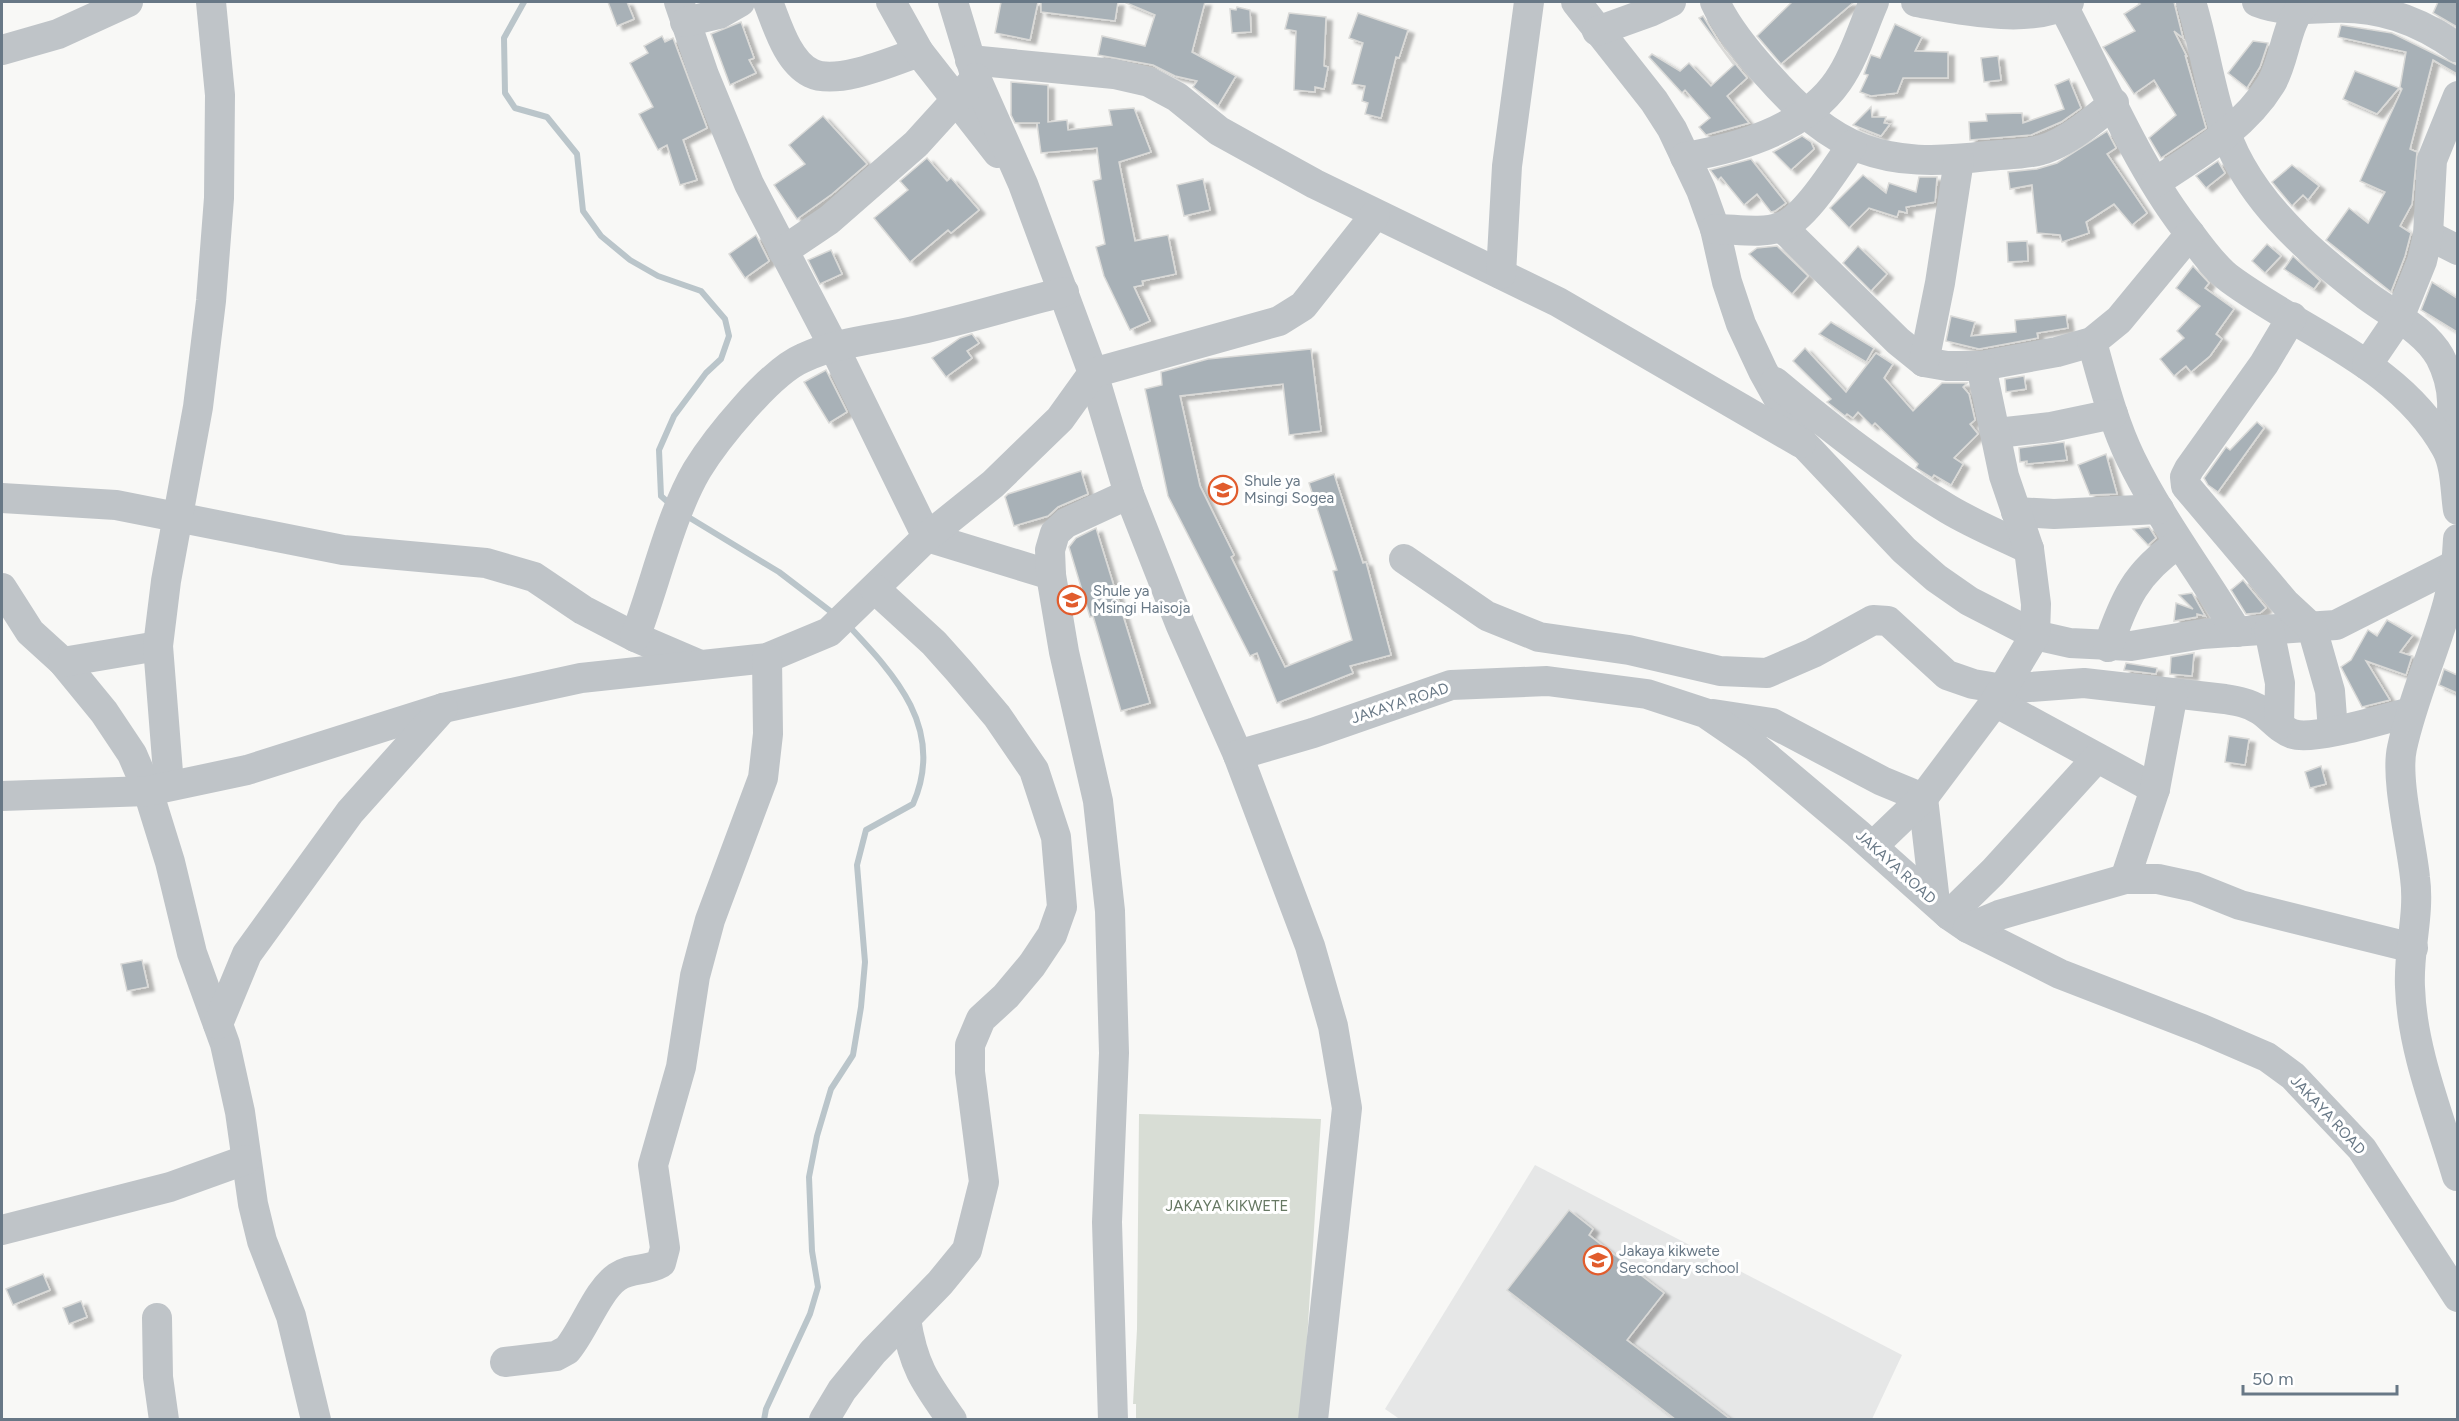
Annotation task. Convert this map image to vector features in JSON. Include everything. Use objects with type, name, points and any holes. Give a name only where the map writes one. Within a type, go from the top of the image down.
[{"type":"street","points":[[2,50],[58,34],[128,2]]},
{"type":"street","points":[[211,2],[220,96],[219,198],[211,301],[198,407],[158,646],[159,788],[170,862],[192,953],[218,1024],[239,1103],[245,1160],[260,1232],[291,1316],[316,1419]]},
{"type":"street","points":[[740,2],[719,14],[682,12],[744,174],[834,346],[927,537],[1051,575]]},
{"type":"street","points":[[768,2],[783,39],[796,59],[810,72],[824,76],[871,69],[919,52]]},
{"type":"street","points":[[891,2],[919,52],[1023,184]]},
{"type":"street","points":[[953,2],[973,69],[1023,184],[1093,373],[1129,494],[1181,626],[1238,755],[1310,946],[1333,1026],[1347,1107],[1313,1419]]},
{"type":"street","points":[[1501,274],[1507,166],[1529,2]]},
{"type":"street","points":[[1576,2],[1654,101],[1685,157],[1715,229],[1734,303],[1763,371],[1803,444],[1886,532],[1936,578],[1995,616],[2034,634],[2070,643],[2108,646],[2153,644],[2178,637],[2312,628],[2336,625],[2457,564]]},
{"type":"street","points":[[1714,2],[1755,61],[1807,114],[1833,135],[1868,153],[1908,161],[1959,160],[2042,150],[2085,127],[2114,103]]},
{"type":"street","points":[[1685,157],[1710,153],[1751,139],[1807,114],[1838,81],[1874,2]]},
{"type":"street","points":[[1916,2],[1955,5],[1996,14],[2027,13],[2066,4],[2114,103],[2156,182],[2190,234],[2229,278],[2367,365],[2399,392],[2426,420],[2452,459]]},
{"type":"street","points":[[2191,2],[2210,84],[2241,166],[2270,206],[2320,259],[2424,338],[2439,356],[2449,380],[2454,408],[2452,459],[2457,510]]},
{"type":"street","points":[[2257,2],[2274,9],[2301,6],[2349,8],[2404,16],[2432,29],[2457,48]]},
{"type":"street","points":[[1597,31],[1655,5]]},
{"type":"street","points":[[2156,182],[2227,134],[2270,86],[2284,56],[2301,6]]},
{"type":"street","points":[[783,251],[829,220],[916,144],[954,99],[973,69]]},
{"type":"street","points":[[973,69],[1114,74],[1149,82],[1177,97],[1219,131],[1375,215],[1558,302],[1803,444]]},
{"type":"street","points":[[2367,365],[2399,318],[2422,261],[2428,235],[2432,160],[2457,96]]},
{"type":"street","points":[[1715,229],[1782,227],[1803,210],[1852,146]]},
{"type":"street","points":[[1924,362],[1940,283],[1959,160]]},
{"type":"street","points":[[2,796],[159,788],[247,770],[443,708],[581,678],[767,658],[829,632],[927,537],[993,484],[1060,419],[1093,373],[1279,321],[1303,306],[1375,215]]},
{"type":"street","points":[[1782,227],[1868,313],[1924,362],[1947,366],[1981,366],[2057,352],[2092,342],[2119,320],[2190,234]]},
{"type":"street","points":[[2428,235],[2457,250]]},
{"type":"street","points":[[635,637],[677,511],[697,470],[741,414],[781,372],[801,358],[834,346],[919,330],[1064,292]]},
{"type":"street","points":[[2292,317],[2264,364],[2185,477],[2186,486],[2192,496],[2285,603],[2312,628],[2330,691],[2333,732]]},
{"type":"street","points":[[2092,342],[2113,414],[2132,460],[2178,544],[2237,632]]},
{"type":"street","points":[[1873,846],[1923,798],[1999,696],[2034,634],[2036,604],[2030,549],[2004,476],[1981,366]]},
{"type":"street","points":[[1763,371],[1842,437],[1901,480],[1950,510],[2030,549]]},
{"type":"street","points":[[1997,434],[2051,427],[2113,414]]},
{"type":"street","points":[[1113,1419],[1107,1222],[1114,1053],[1110,911],[1098,801],[1064,652],[1051,575],[1050,550],[1056,533],[1066,523],[1129,494]]},
{"type":"street","points":[[2,498],[116,505],[343,550],[486,563],[534,577],[584,609],[635,637],[700,665]]},
{"type":"street","points":[[2016,512],[2054,514],[2159,509]]},
{"type":"street","points":[[2457,539],[2457,564],[2438,636],[2411,712],[2401,751],[2404,793],[2416,881],[2409,986],[2416,1036],[2457,1176]]},
{"type":"street","points":[[2108,646],[2119,613],[2137,579],[2161,556],[2178,544]]},
{"type":"street","points":[[1404,559],[1487,616],[1539,637],[1629,650],[1720,671],[1767,674],[1873,620],[1888,621],[1947,675],[1999,696],[2097,758],[2155,789]]},
{"type":"street","points":[[2,588],[30,632],[63,662],[104,712],[159,788]]},
{"type":"street","points":[[824,1419],[842,1390],[873,1352],[906,1319],[967,1250],[984,1182],[970,1072],[970,1045],[981,1019],[1012,988],[1052,935],[1062,908],[1056,837],[1034,770],[996,716],[953,664],[934,643],[875,589]]},
{"type":"street","points":[[2269,630],[2280,683],[2279,725]]},
{"type":"street","points":[[63,662],[158,646]]},
{"type":"street","points":[[505,1362],[556,1356],[567,1350],[615,1278],[629,1271],[648,1270],[661,1263],[665,1248],[653,1165],[681,1068],[695,976],[710,920],[763,778],[768,734],[767,658]]},
{"type":"street","name":"JAKAYA ROAD","points":[[1238,755],[1313,733],[1451,685],[1547,681],[1647,694],[1705,713],[1755,748],[1873,846],[1951,915],[2060,974],[2267,1057],[2293,1076],[2362,1149],[2457,1297]]},
{"type":"street","points":[[1999,696],[2084,683],[2173,693],[2246,703],[2279,725],[2301,736],[2333,732],[2411,712]]},
{"type":"street","points":[[2125,879],[2155,789],[2173,693]]},
{"type":"street","points":[[218,1024],[232,984],[252,946],[350,812],[443,708]]},
{"type":"street","points":[[1705,713],[1772,723],[1882,781],[1923,798]]},
{"type":"street","points":[[2371,721],[2401,751]]},
{"type":"street","points":[[1951,915],[2097,758]]},
{"type":"street","points":[[1923,798],[1951,915]]},
{"type":"street","points":[[1951,915],[1999,915],[2125,879],[2158,879],[2195,887],[2240,905],[2413,948]]},
{"type":"street","points":[[2,1230],[170,1187],[245,1160]]},
{"type":"street","points":[[157,1318],[158,1377],[164,1419]]},
{"type":"street","points":[[906,1319],[910,1351],[926,1384],[952,1419]]},
{"type":"shaded area","name":"Jakaya kikwete Secondary school","points":[[1535,1165],[1902,1355],[1872,1419],[1401,1420],[1385,1409]]},
{"type":"green space","name":"JAKAYA KIKWETE","points":[[1139,1114],[1321,1119],[1302,1419],[1136,1418],[1136,1404],[1133,1404],[1137,1329]]},
{"type":"building","points":[[608,2],[627,2],[634,19],[617,26]]},
{"type":"building","points":[[1001,2],[1038,2],[1030,40],[995,33]]},
{"type":"building","points":[[1041,2],[1118,2],[1115,21],[1041,12]]},
{"type":"building","points":[[1124,2],[1205,2],[1192,52],[1236,76],[1218,106],[1193,87],[1197,81],[1175,76],[1153,65],[1098,55],[1102,36],[1145,46],[1155,15]]},
{"type":"building","points":[[1792,2],[1854,2],[1781,64],[1757,36]]},
{"type":"building","points":[[2137,2],[2174,2],[2183,38],[2174,31],[2187,57],[2185,55],[2206,128],[2161,158],[2149,138],[2176,115],[2154,80],[2134,94],[2103,47],[2135,31],[2124,14],[2140,4]]},
{"type":"building","points":[[2438,2],[2457,2],[2457,27],[2433,13]]},
{"type":"building","points":[[1237,7],[1250,10],[1251,32],[1232,33],[1230,9],[1236,10]]},
{"type":"building","points":[[1289,13],[1326,17],[1324,66],[1328,67],[1324,89],[1315,87],[1315,92],[1294,90],[1296,31],[1285,29]]},
{"type":"building","points":[[1358,13],[1408,30],[1399,58],[1396,57],[1381,118],[1365,114],[1368,103],[1362,101],[1365,86],[1352,84],[1363,43],[1349,38]]},
{"type":"building","points":[[1703,16],[1723,49],[1747,78],[1727,96],[1749,123],[1706,135],[1699,127],[1710,118],[1685,90],[1682,93],[1649,57],[1652,54],[1680,71],[1689,63],[1711,86],[1734,65],[1699,18]]},
{"type":"building","points":[[741,22],[754,58],[749,60],[756,73],[730,85],[711,34]]},
{"type":"building","points":[[1895,24],[1922,37],[1915,51],[1948,52],[1948,78],[1903,78],[1897,93],[1871,96],[1860,92],[1868,75],[1864,74],[1871,55],[1880,58]]},
{"type":"building","points":[[2341,25],[2392,33],[2457,65],[2457,74],[2433,60],[2410,149],[2417,152],[2412,204],[2400,226],[2411,233],[2391,292],[2326,240],[2349,208],[2368,223],[2385,192],[2360,181],[2402,89],[2400,87],[2406,52],[2338,37]]},
{"type":"building","points":[[662,36],[665,42],[673,38],[707,128],[683,140],[697,180],[680,185],[667,145],[658,150],[639,114],[653,107],[630,63],[648,53],[644,46]]},
{"type":"building","points":[[2253,41],[2268,43],[2260,67],[2247,88],[2228,73]]},
{"type":"building","points":[[1998,56],[2001,80],[1984,82],[1981,58]]},
{"type":"building","points":[[2355,71],[2399,88],[2377,114],[2343,99]]},
{"type":"building","points":[[2069,79],[2081,108],[2061,122],[2031,135],[1970,140],[1969,122],[1987,121],[1986,114],[2022,113],[2023,123],[2064,109],[2055,85]]},
{"type":"building","points":[[1011,82],[1048,85],[1048,122],[1067,120],[1068,130],[1112,125],[1109,110],[1134,108],[1151,152],[1119,162],[1135,241],[1168,235],[1176,274],[1142,281],[1143,285],[1134,287],[1150,321],[1130,330],[1104,276],[1096,247],[1105,244],[1093,181],[1101,179],[1097,148],[1041,153],[1037,123],[1015,123],[1011,115]]},
{"type":"building","points":[[1871,107],[1872,117],[1886,117],[1884,123],[1890,124],[1881,136],[1853,125]]},
{"type":"building","points":[[823,116],[867,164],[832,194],[797,219],[774,185],[805,164],[789,145]]},
{"type":"building","points":[[2107,131],[2116,148],[2107,154],[2147,213],[2132,225],[2114,204],[2086,222],[2089,233],[2062,242],[2060,235],[2037,233],[2032,185],[2010,189],[2008,172],[2037,169],[2057,163]]},
{"type":"building","points":[[1802,136],[1811,142],[1814,149],[1791,170],[1773,152]]},
{"type":"building","points":[[927,158],[947,181],[951,178],[979,210],[951,233],[948,230],[910,262],[874,218],[908,190],[900,181]]},
{"type":"building","points":[[1751,159],[1786,203],[1775,211],[1771,212],[1757,194],[1744,205],[1721,177],[1718,180],[1710,170]]},
{"type":"building","points":[[2218,161],[2225,173],[2206,188],[2196,176]]},
{"type":"building","points":[[2292,165],[2319,186],[2308,200],[2303,195],[2292,206],[2272,182]]},
{"type":"building","points":[[1863,175],[1886,193],[1889,183],[1916,192],[1919,177],[1937,177],[1935,202],[1906,207],[1907,213],[1899,211],[1897,217],[1869,208],[1849,228],[1830,208]]},
{"type":"building","points":[[1203,179],[1210,210],[1184,216],[1177,185]]},
{"type":"building","points":[[756,235],[769,261],[745,278],[729,254]]},
{"type":"building","points":[[2027,241],[2028,261],[2008,262],[2007,242]]},
{"type":"building","points":[[2267,244],[2281,256],[2265,273],[2252,261]]},
{"type":"building","points":[[1777,246],[1808,276],[1792,294],[1749,254],[1757,248]]},
{"type":"building","points":[[1858,246],[1887,274],[1871,291],[1843,263]]},
{"type":"building","points":[[831,250],[842,274],[820,284],[808,260]]},
{"type":"building","points":[[2293,256],[2320,281],[2314,289],[2284,269]]},
{"type":"building","points":[[2193,266],[2209,283],[2205,288],[2234,309],[2216,334],[2222,339],[2210,356],[2191,372],[2186,366],[2174,376],[2160,359],[2184,338],[2177,331],[2200,306],[2176,288]]},
{"type":"building","points":[[2432,282],[2457,298],[2457,332],[2421,310]]},
{"type":"building","points":[[2066,315],[2068,328],[2037,333],[2038,338],[1979,349],[1946,341],[1951,316],[1975,322],[1971,336],[2016,332],[2015,320]]},
{"type":"building","points":[[1831,322],[1874,348],[1866,362],[1819,334]]},
{"type":"building","points":[[972,334],[979,343],[967,351],[972,358],[946,377],[932,358],[960,338]]},
{"type":"building","points":[[1805,348],[1846,392],[1876,353],[1893,364],[1884,378],[1913,411],[1942,383],[1967,383],[1963,387],[1969,394],[1975,420],[1970,424],[1978,434],[1954,458],[1963,464],[1951,485],[1934,475],[1932,478],[1916,468],[1918,464],[1875,423],[1872,426],[1858,412],[1853,418],[1847,414],[1845,416],[1827,402],[1831,399],[1793,361]]},
{"type":"building","points":[[1311,349],[1321,431],[1289,435],[1283,384],[1180,396],[1200,486],[1234,555],[1231,557],[1285,667],[1352,640],[1333,571],[1337,570],[1309,483],[1334,474],[1363,563],[1366,562],[1391,655],[1350,666],[1353,673],[1277,703],[1257,653],[1250,656],[1168,496],[1145,389],[1162,385],[1161,372],[1208,359]]},
{"type":"building","points":[[826,370],[847,412],[829,423],[804,382]]},
{"type":"building","points":[[2024,376],[2026,389],[2006,392],[2005,379]]},
{"type":"building","points":[[2257,422],[2264,428],[2218,492],[2208,485],[2204,478],[2226,447],[2230,450]]},
{"type":"building","points":[[2064,442],[2067,460],[2027,464],[2027,461],[2020,462],[2019,448]]},
{"type":"building","points":[[2106,454],[2117,494],[2090,495],[2078,465]]},
{"type":"building","points":[[1081,471],[1088,494],[1058,507],[1048,516],[1014,526],[1005,497],[1008,494]]},
{"type":"building","points":[[2149,527],[2156,538],[2148,545],[2133,529]]},
{"type":"building","points":[[1096,528],[1150,703],[1121,711],[1093,616],[1090,617],[1069,547],[1076,538]]},
{"type":"building","points":[[2243,580],[2266,608],[2260,613],[2246,614],[2231,590]]},
{"type":"building","points":[[2192,593],[2205,616],[2197,614],[2197,617],[2174,621],[2176,603],[2193,609],[2179,595]]},
{"type":"building","points":[[2387,620],[2413,635],[2400,652],[2412,656],[2406,675],[2366,661],[2390,700],[2362,707],[2341,667],[2351,660],[2368,630],[2377,636]]},
{"type":"building","points":[[2194,653],[2192,676],[2170,674],[2171,657]]},
{"type":"building","points":[[2126,663],[2157,668],[2156,674],[2124,670]]},
{"type":"building","points":[[2444,669],[2457,675],[2457,693],[2439,685]]},
{"type":"building","points":[[2229,736],[2249,739],[2245,765],[2225,762]]},
{"type":"building","points":[[2321,766],[2326,784],[2310,788],[2305,772]]},
{"type":"building","points":[[142,960],[148,987],[127,991],[121,964]]},
{"type":"building","points":[[1569,1210],[1593,1229],[1589,1235],[1664,1293],[1627,1340],[1730,1419],[1675,1419],[1507,1290]]},
{"type":"building","points":[[43,1274],[50,1290],[13,1305],[6,1289]]},
{"type":"building","points":[[81,1301],[87,1317],[69,1324],[63,1308]]},
{"type":"waterway","points":[[524,2],[504,38],[505,93],[515,108],[547,117],[577,154],[583,211],[601,236],[630,260],[658,276],[701,291],[725,319],[729,336],[721,359],[706,373],[674,416],[659,450],[661,496],[670,504]]},
{"type":"waterway","points":[[685,515],[779,572],[834,614]]},
{"type":"waterway","points":[[764,1420],[766,1409],[810,1314],[818,1287],[812,1251],[809,1177],[817,1136],[831,1089],[853,1055],[861,1007],[865,962],[857,865],[866,830],[913,804],[922,777],[923,751],[919,728],[910,705],[882,663],[847,624]]},
{"type":"place","name":"Shule ya Msingi Sogea","points":[[1223,490]]},
{"type":"place","name":"Shule ya Msingi Haisoja","points":[[1072,600]]},
{"type":"place","name":"Jakaya kikwete Secondary school","points":[[1598,1260]]}]
